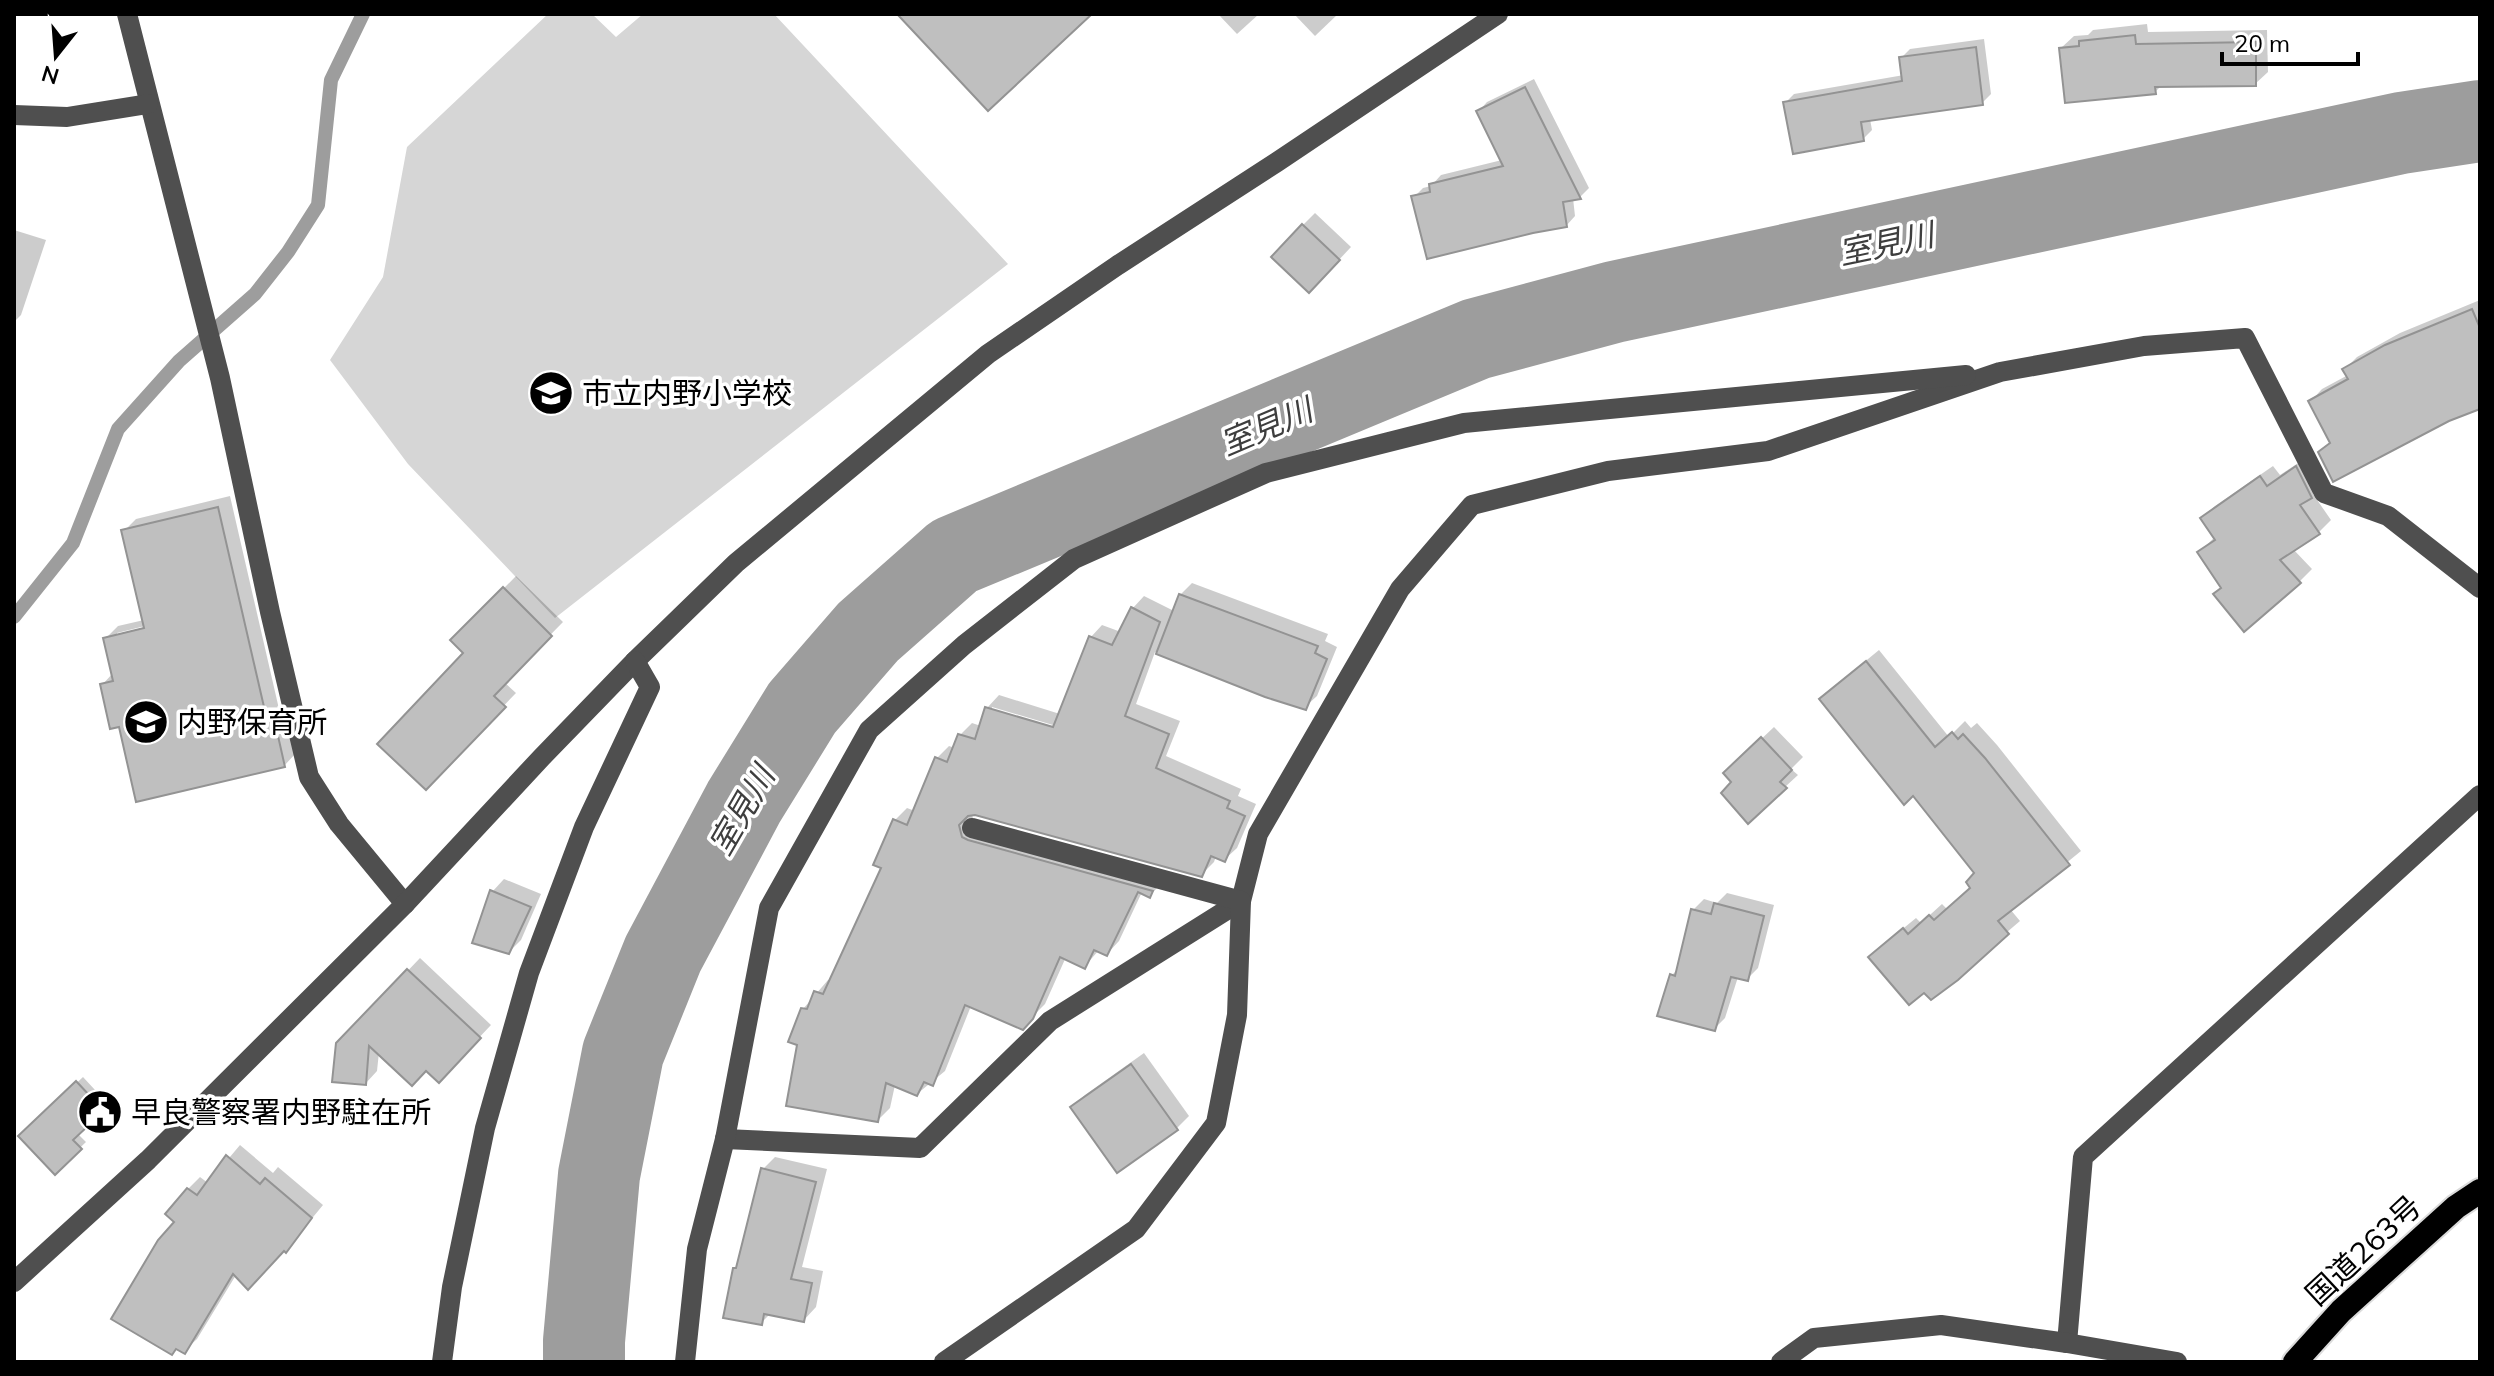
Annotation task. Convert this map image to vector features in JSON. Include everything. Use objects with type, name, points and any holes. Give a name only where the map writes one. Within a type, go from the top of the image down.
[{"type":"highway","name":"国道263号","points":[[2295,1362],[2341,1311],[2456,1207],[2480,1191]]},
{"type":"street","points":[[127,14],[220,378],[309,777],[339,824],[405,904]]},
{"type":"street","points":[[14,1282],[148,1160],[405,904],[635,661],[736,563],[988,354],[1498,14]]},
{"type":"street","points":[[14,115],[67,117],[148,104]]},
{"type":"street","points":[[685,1362],[697,1249],[725,1139],[769,908],[869,730],[964,645],[1074,559],[1266,473],[1464,423],[2000,372],[2144,346],[2245,338],[2324,493],[2388,516],[2480,588]]},
{"type":"street","points":[[944,1362],[1136,1229],[1216,1123],[1237,1015],[1241,901],[1258,834],[1400,589],[1472,505],[1608,471],[1768,451],[2000,372]]},
{"type":"street","points":[[442,1362],[452,1287],[485,1128],[529,973],[584,827],[650,687],[635,661]]},
{"type":"street","points":[[2067,1343],[2083,1157],[2480,795]]},
{"type":"street","points":[[972,828],[1241,901]]},
{"type":"street","points":[[725,1139],[920,1148],[1050,1021],[1241,901]]},
{"type":"street","points":[[1781,1362],[1814,1338],[1941,1325],[2177,1362]]},
{"type":"shaded area","points":[[548,14],[592,14],[616,37],[643,14],[774,14],[1008,264],[555,618],[408,464],[330,360],[383,277],[407,147]]},
{"type":"building","points":[[897,14],[1092,14],[988,111]]},
{"type":"building","points":[[2135,35],[2136,44],[2256,42],[2256,86],[2155,87],[2156,94],[2065,103],[2059,48],[2079,46],[2079,41]]},
{"type":"building","points":[[1976,47],[1983,105],[1861,122],[1864,141],[1793,154],[1783,102],[1902,81],[1899,57]]},
{"type":"building","points":[[1525,87],[1581,199],[1563,202],[1567,227],[1427,259],[1411,196],[1430,192],[1429,184],[1503,166],[1476,111]]},
{"type":"building","points":[[1302,224],[1340,260],[1309,293],[1271,257]]},
{"type":"building","points":[[2472,309],[2480,328],[2480,409],[2449,421],[2333,482],[2318,452],[2330,443],[2308,401],[2348,379],[2342,369],[2385,345]]},
{"type":"building","points":[[2296,466],[2312,498],[2300,505],[2320,534],[2280,560],[2301,583],[2244,632],[2213,594],[2221,588],[2197,552],[2215,540],[2200,518],[2260,476],[2267,486]]},
{"type":"building","points":[[218,507],[267,720],[274,718],[285,767],[136,802],[119,727],[110,729],[100,684],[113,681],[103,638],[144,628],[121,530]]},
{"type":"building","points":[[503,587],[552,636],[494,696],[506,707],[426,790],[377,744],[463,653],[450,640]]},
{"type":"building","points":[[1179,594],[1318,646],[1315,653],[1327,659],[1306,710],[1156,654]]},
{"type":"building","points":[[1131,607],[1160,622],[1125,716],[1169,734],[1156,768],[1230,801],[1227,808],[1245,816],[1225,862],[1211,856],[1202,877],[975,815],[968,816],[959,825],[962,837],[968,840],[1153,891],[1150,898],[1138,892],[1107,956],[1094,950],[1085,969],[1060,957],[1033,1019],[1023,1030],[965,1005],[933,1086],[924,1082],[917,1096],[886,1083],[878,1122],[786,1106],[797,1045],[788,1042],[801,1008],[807,1009],[814,991],[823,994],[881,868],[873,865],[893,819],[907,825],[935,757],[947,762],[958,734],[975,739],[985,707],[1053,727],[1089,636],[1112,645]]},
{"type":"building","points":[[1866,661],[1935,747],[1952,732],[1958,739],[1963,734],[2070,865],[1998,921],[2009,934],[1958,980],[1931,1000],[1924,993],[1909,1005],[1868,957],[1903,928],[1908,934],[1929,915],[1934,920],[1970,888],[1966,882],[1974,873],[1913,796],[1904,805],[1819,699]]},
{"type":"building","points":[[1761,737],[1792,770],[1780,782],[1787,788],[1748,824],[1721,793],[1731,782],[1723,773]]},
{"type":"building","points":[[490,890],[531,907],[509,954],[472,943]]},
{"type":"building","points":[[1714,903],[1764,916],[1748,981],[1731,977],[1715,1031],[1657,1016],[1670,974],[1675,976],[1691,909],[1711,914]]},
{"type":"building","points":[[407,969],[481,1038],[439,1083],[426,1071],[412,1086],[369,1046],[366,1085],[332,1082],[336,1043]]},
{"type":"building","points":[[1131,1064],[1178,1130],[1117,1173],[1070,1107]]},
{"type":"building","points":[[76,1081],[104,1111],[73,1140],[82,1149],[55,1175],[18,1136]]},
{"type":"building","points":[[226,1155],[260,1184],[265,1178],[312,1218],[286,1253],[284,1251],[248,1290],[233,1274],[185,1354],[176,1349],[172,1355],[111,1319],[158,1240],[174,1222],[165,1214],[187,1188],[197,1195]]},
{"type":"building","points":[[761,1168],[816,1182],[791,1279],[812,1283],[804,1322],[764,1314],[762,1325],[723,1318],[733,1268],[736,1268]]},
{"type":"waterway","points":[[14,617],[73,543],[118,429],[179,361],[255,294],[288,252],[318,205],[331,80],[363,14]]},
{"type":"waterway","name":"室見川","points":[[584,1362],[599,1175],[623,1053],[663,954],[744,802],[802,708],[868,632],[954,556],[1476,339],[1614,302],[2401,133],[2480,121]]},
{"type":"place","name":"市立内野小学校","points":[[551,393]]},
{"type":"place","name":"内野保育所","points":[[146,722]]},
{"type":"place","name":"早良警察署内野駐在所","points":[[100,1112]]}]
